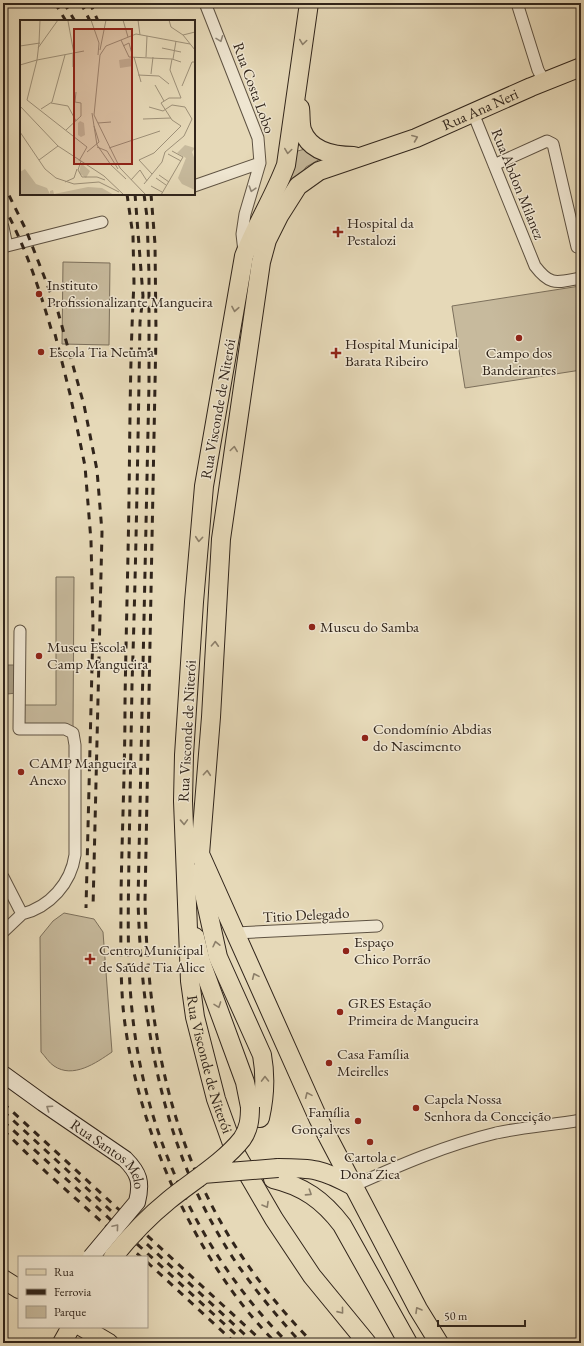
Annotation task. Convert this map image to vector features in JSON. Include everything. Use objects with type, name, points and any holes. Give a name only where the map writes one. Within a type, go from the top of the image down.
[{"type":"main road","points":[[309,3],[297,85],[302,130],[310,141],[323,152],[353,156],[379,152]]},
{"type":"main road","name":"Rua Ana Neri","points":[[379,152],[473,113],[544,81],[581,67]]},
{"type":"main road","name":"Rua Visconde de Niterói","points":[[297,85],[286,165],[277,190],[254,231],[244,256],[204,486],[184,755],[186,901],[190,981],[195,1017],[216,1099],[235,1152],[274,1218],[312,1276],[367,1343]]},
{"type":"main road","name":"Rua Visconde de Niterói","points":[[379,152],[319,171],[298,186],[279,216],[267,240],[261,262],[223,523],[211,717],[200,854],[318,1118],[418,1309],[439,1343]]},
{"type":"main road","points":[[204,486],[228,488]]},
{"type":"main road","points":[[201,518],[223,523]]},
{"type":"main road","points":[[114,1256],[131,1234],[168,1201],[205,1177],[229,1165],[246,1148],[256,1132],[265,1094],[265,1070],[262,1055],[218,957],[203,889],[200,854]]},
{"type":"main road","points":[[119,1256],[140,1233],[205,1177],[242,1139],[249,1125],[250,1107],[245,1082],[201,962],[186,901]]},
{"type":"main road","name":"Rua Santos Melo","points":[[3,1074],[43,1104],[125,1159],[135,1169],[139,1179],[137,1202],[92,1256]]},
{"type":"main road","points":[[205,1177],[278,1168],[316,1169],[331,1174],[353,1186]]},
{"type":"main road","points":[[205,1177],[252,1177],[273,1179],[304,1189],[331,1210],[342,1225],[408,1343]]},
{"type":"main road","points":[[3,1279],[18,1287]]},
{"type":"main road","points":[[59,1343],[66,1328]]},
{"type":"main road","points":[[62,1343],[70,1328]]},
{"type":"main road","points":[[84,1328],[109,1343]]},
{"type":"street","name":"Rua Costa Lobo","points":[[206,3],[258,138],[260,163],[245,214],[242,234],[244,256]]},
{"type":"street","points":[[517,3],[538,70],[544,81]]},
{"type":"street","name":"Rua Abdon Milanez","points":[[473,113],[535,266],[544,278],[552,281],[581,278]]},
{"type":"street","points":[[494,165],[547,141],[553,144],[577,247]]},
{"type":"street","points":[[195,186],[260,163]]},
{"type":"street","points":[[3,227],[5,247],[102,222]]},
{"type":"street","points":[[3,932],[22,914],[35,911],[44,906],[67,880],[73,868],[75,854],[75,745],[73,733],[65,729],[19,728],[20,631]]},
{"type":"street","points":[[3,876],[22,914]]},
{"type":"street","name":"Titio Delegado","points":[[236,933],[377,926]]},
{"type":"street","points":[[353,1186],[424,1155],[454,1145],[498,1133],[581,1120]]},
{"type":"green space","points":[[305,149],[308,153],[320,159],[306,167],[294,184],[288,182],[294,152]]},
{"type":"green space","points":[[63,262],[110,263],[109,345],[62,344]]},
{"type":"green space","name":"Campo dos Bandeirantes","points":[[580,286],[581,370],[465,388],[452,306]]},
{"type":"green space","points":[[56,577],[74,577],[73,728],[24,728],[24,705],[56,705]]},
{"type":"green space","points":[[64,913],[94,919],[103,932],[112,1052],[92,1065],[69,1071],[61,1070],[54,1066],[41,1052],[40,937],[53,921]]},
{"type":"shaded area","points":[[3,648],[5,648],[6,665],[17,665],[17,693],[7,694],[7,705],[3,705]]},
{"type":"railway","points":[[55,3],[65,20]]},
{"type":"railway","points":[[64,3],[74,20]]},
{"type":"railway","points":[[81,3],[90,20]]},
{"type":"railway","points":[[90,3],[98,20]]},
{"type":"railway","points":[[3,183],[26,230],[58,312],[84,405],[97,470],[102,532],[93,908]]},
{"type":"railway","points":[[127,195],[133,236],[134,283],[131,364],[125,751],[121,896],[121,965],[123,1007],[129,1051],[140,1096],[155,1142],[173,1187],[194,1231],[219,1272],[246,1310],[276,1343]]},
{"type":"railway","points":[[135,195],[143,296],[140,322],[128,907],[130,983],[135,1034],[148,1098],[160,1137],[192,1212],[235,1282],[261,1314],[288,1343]]},
{"type":"railway","points":[[144,195],[147,217],[149,274],[149,384],[138,901],[140,948],[151,1041],[160,1086],[173,1131],[189,1174],[209,1217],[233,1258],[249,1280],[301,1343]]},
{"type":"railway","points":[[151,195],[155,244],[156,333],[145,901],[148,965],[155,1026],[167,1084],[183,1140],[206,1193],[234,1245],[270,1294],[313,1343]]},
{"type":"railway","points":[[3,205],[25,251],[37,283],[52,332],[55,334],[70,394],[85,466],[91,541],[93,627],[86,908]]},
{"type":"railway","points":[[3,1103],[264,1343]]},
{"type":"railway","points":[[3,1111],[254,1343]]},
{"type":"railway","points":[[3,1121],[245,1343]]},
{"type":"railway","points":[[3,1130],[47,1173],[140,1256]]},
{"type":"railway","points":[[148,1263],[235,1343]]},
{"type":"place","name":"Hospital da Pestalozi","points":[[338,232]]},
{"type":"place","name":"Instituto Profissionalizante Mangueira","points":[[39,294]]},
{"type":"place","name":"Campo dos Bandeirantes","points":[[519,338]]},
{"type":"place","name":"Escola Tia Neuma","points":[[41,352]]},
{"type":"place","name":"Hospital Municipal Barata Ribeiro","points":[[336,353]]},
{"type":"place","name":"Museu do Samba","points":[[312,627]]},
{"type":"place","name":"Museu Escola Camp Mangueira","points":[[39,656]]},
{"type":"place","name":"Condomínio Abdias do Nascimento","points":[[365,738]]},
{"type":"place","name":"CAMP Mangueira Anexo","points":[[21,772]]},
{"type":"place","name":"Espaço Chico Porrão","points":[[346,951]]},
{"type":"place","name":"Centro Municipal de Saúde Tia Alice","points":[[90,959]]},
{"type":"place","name":"GRES Estação Primeira de Mangueira","points":[[340,1012]]},
{"type":"place","name":"Casa Família Meirelles","points":[[329,1063]]},
{"type":"place","name":"Capela Nossa Senhora da Conceição","points":[[416,1108]]},
{"type":"place","name":"Família Gonçalves","points":[[358,1121]]},
{"type":"place","name":"Cartola e Dona Zica","points":[[370,1142]]}]
